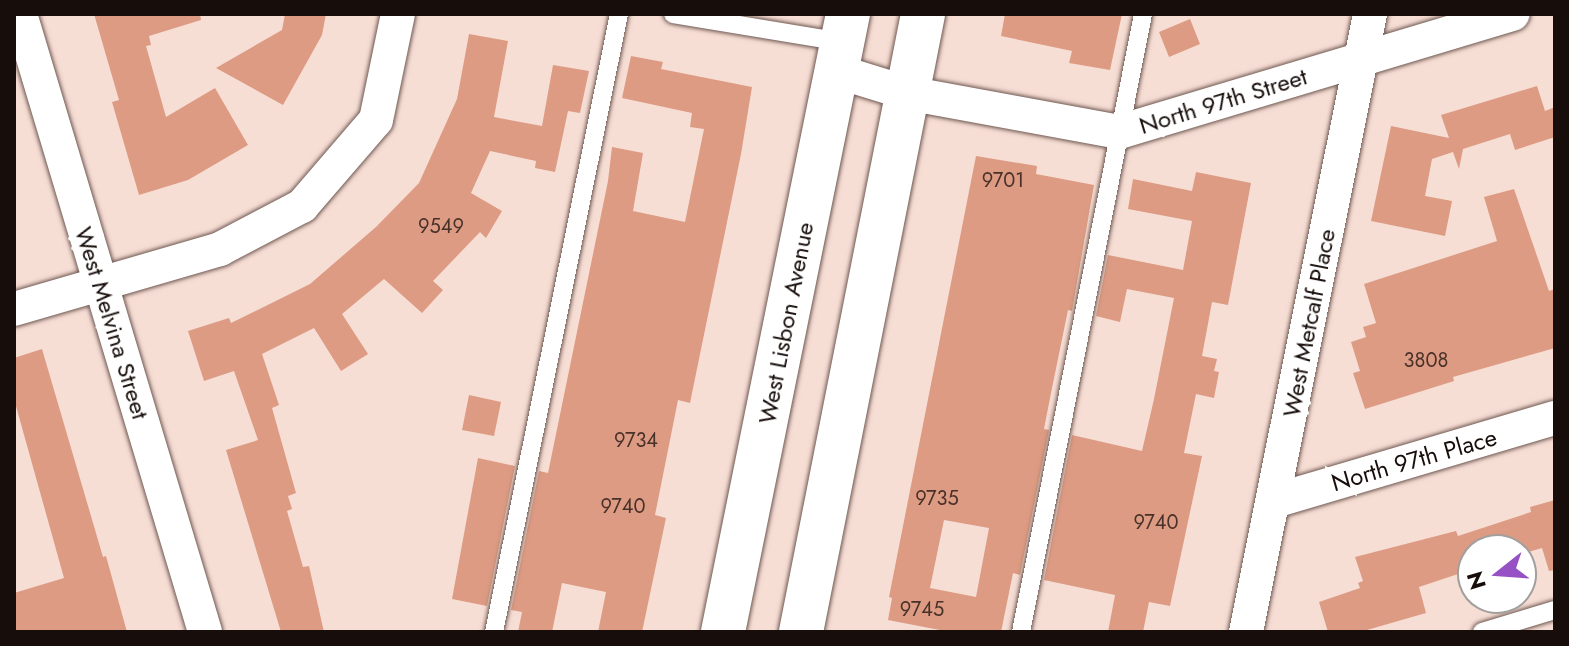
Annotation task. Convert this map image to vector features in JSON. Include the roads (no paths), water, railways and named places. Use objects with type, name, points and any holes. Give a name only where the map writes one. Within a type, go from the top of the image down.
[{"type":"main road","points":[[801,632],[923,14]]},
{"type":"main road","name":"West Lisbon Avenue","points":[[723,632],[842,42]]},
{"type":"street","name":"West Melvina Street","points":[[20,14],[205,632]]},
{"type":"street","points":[[14,309],[220,249],[302,206],[376,120],[398,14]]},
{"type":"street","name":"West Metcalf Place","points":[[1246,632],[1370,14]]},
{"type":"street","name":"North 97th Street","points":[[842,42],[907,93],[1119,132],[1513,14]]},
{"type":"street","name":"North 97th Place","points":[[1274,501],[1555,418]]},
{"type":"lane","points":[[494,632],[619,14]]},
{"type":"lane","points":[[673,14],[842,42]]},
{"type":"lane","points":[[1021,632],[1143,14]]},
{"type":"lane","points":[[1482,632],[1555,610]]}]
